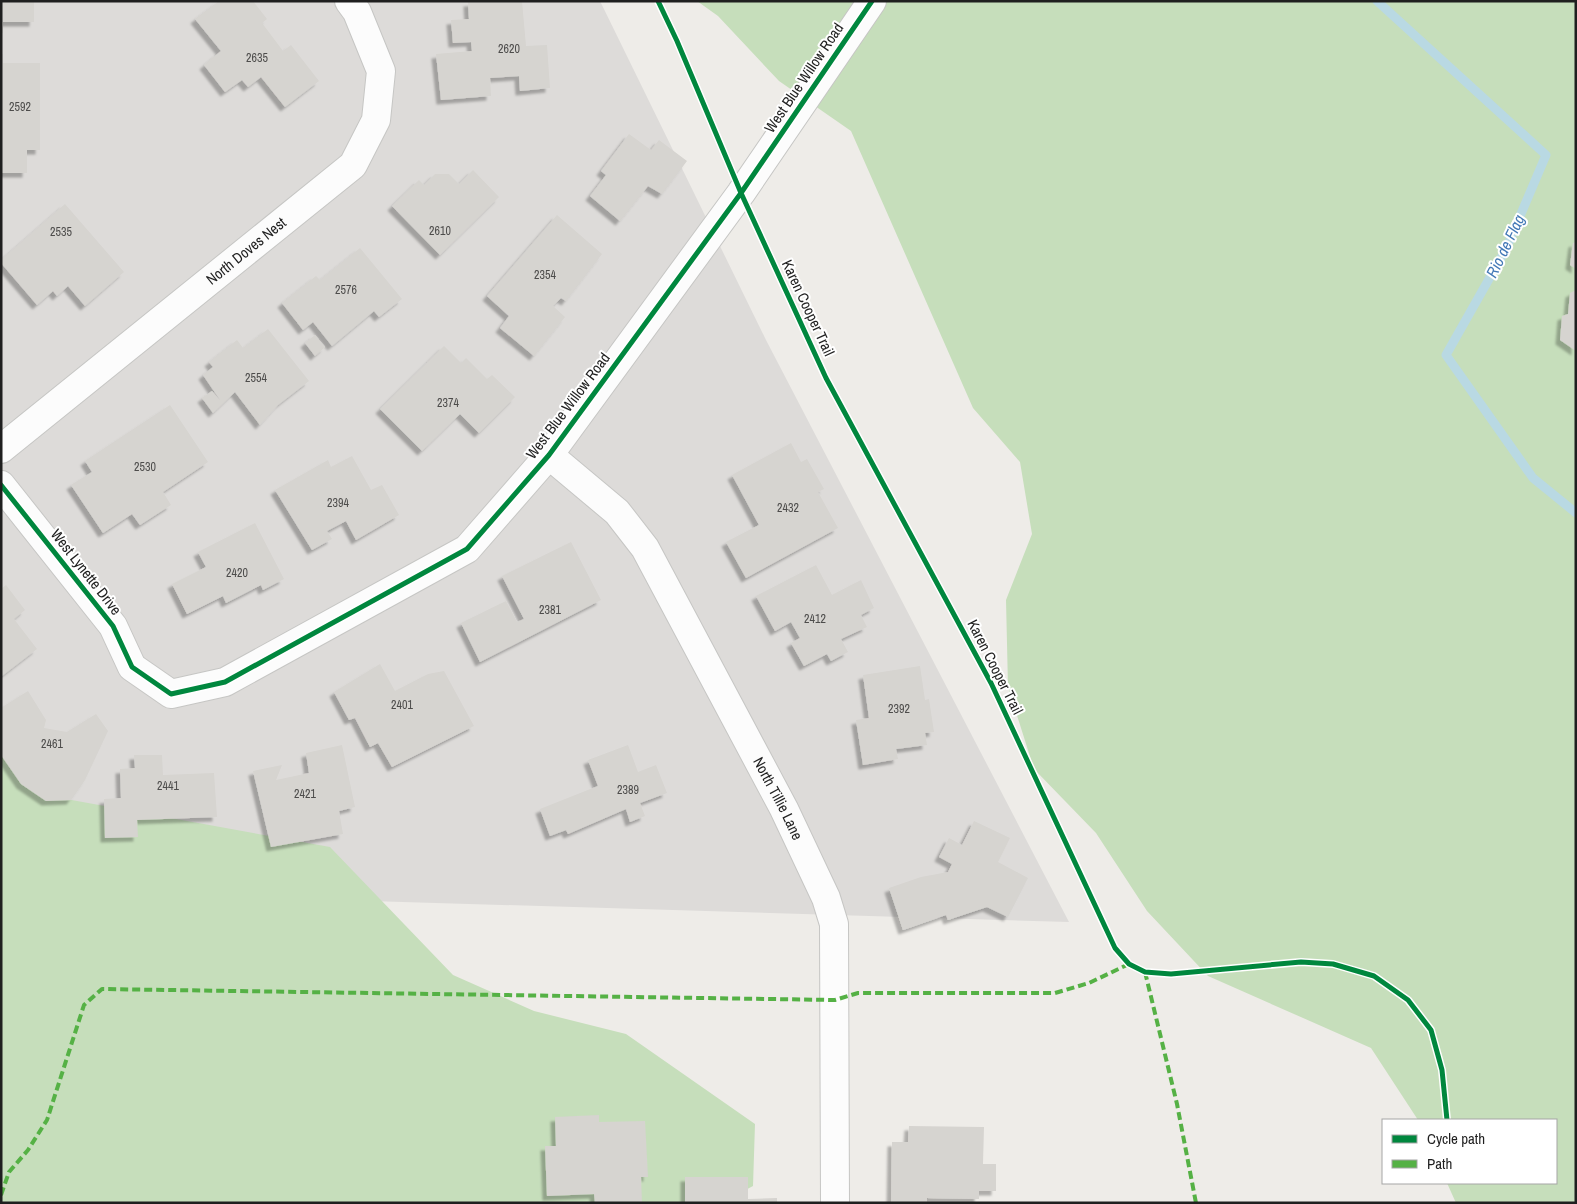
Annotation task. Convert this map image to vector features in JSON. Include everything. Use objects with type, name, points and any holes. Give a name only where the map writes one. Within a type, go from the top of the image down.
[{"type":"street","name":"North Doves Nest","points":[[1,449],[353,165],[376,120],[381,71],[356,12],[349,1]]},
{"type":"street","name":"West Blue Willow Road","points":[[171,694],[225,682],[467,549],[549,455],[741,193],[872,1]]},
{"type":"street","name":"North Tillie Lane","points":[[549,455],[616,512],[645,548],[784,809],[826,898],[834,924],[834,1203]]},
{"type":"street","name":"West Lynette Drive","points":[[1,485],[113,626],[132,667],[171,694]]},
{"type":"shaded area","points":[[1,1],[600,1],[766,340],[1069,922],[105,893],[1,746]]},
{"type":"green space","points":[[697,1],[1576,1],[1576,1203],[1456,1203],[1447,1184],[1557,1184],[1557,1119],[1417,1119],[1371,1048],[1208,976],[1147,911],[1096,833],[1034,769],[1008,687],[1006,600],[1032,534],[1020,462],[973,408],[851,131],[779,81],[718,16]]},
{"type":"green space","points":[[1,743],[44,795],[330,847],[453,975],[534,1011],[626,1034],[755,1124],[753,1186],[721,1203],[1,1203]]},
{"type":"building","points":[[1,1],[34,1],[34,22],[3,22],[3,33],[1,33]]},
{"type":"building","points":[[219,1],[253,1],[267,19],[262,23],[283,51],[291,45],[319,81],[285,107],[261,77],[248,87],[242,80],[225,92],[204,65],[221,51],[195,19]]},
{"type":"building","points":[[522,1],[526,46],[547,45],[550,88],[520,91],[519,76],[490,78],[491,96],[441,100],[436,54],[472,51],[471,42],[453,43],[451,20],[469,19],[468,2]]},
{"type":"building","points":[[1,54],[3,54],[3,63],[40,63],[40,150],[27,150],[27,173],[1,173]]},
{"type":"building","points":[[629,134],[651,150],[659,140],[687,161],[662,194],[648,186],[620,221],[590,196],[606,175],[601,171]]},
{"type":"building","points":[[473,170],[499,197],[440,255],[392,206],[419,180],[424,185],[435,174],[449,174],[459,184]]},
{"type":"building","points":[[65,204],[124,272],[85,306],[68,286],[57,296],[53,291],[37,305],[1,263],[1,260]]},
{"type":"building","points":[[557,215],[602,254],[566,301],[561,298],[553,306],[565,317],[534,356],[500,328],[509,316],[487,296]]},
{"type":"building","points":[[1576,242],[1576,269],[1570,265],[1573,243]]},
{"type":"building","points":[[360,248],[402,299],[379,317],[374,311],[332,346],[313,322],[303,330],[282,303],[316,276],[320,280]]},
{"type":"building","points":[[1576,290],[1576,351],[1560,340],[1562,316],[1568,314],[1570,293]]},
{"type":"building","points":[[268,329],[309,381],[278,405],[260,425],[235,392],[213,413],[202,398],[212,391],[220,400],[203,375],[213,367],[209,362],[237,340],[243,348]]},
{"type":"building","points":[[315,335],[325,347],[315,356],[305,343]]},
{"type":"building","points":[[444,346],[461,363],[466,358],[487,379],[492,375],[515,397],[479,433],[460,414],[422,451],[380,409]]},
{"type":"building","points":[[170,405],[208,462],[163,492],[171,505],[140,525],[132,514],[103,533],[71,485],[92,472],[85,461]]},
{"type":"building","points":[[791,443],[801,462],[807,459],[824,489],[818,492],[838,528],[746,578],[726,542],[759,525],[732,475]]},
{"type":"building","points":[[352,456],[371,490],[382,485],[399,515],[356,540],[346,521],[327,531],[332,539],[312,550],[275,490],[328,460],[331,467]]},
{"type":"building","points":[[255,523],[284,579],[263,590],[261,585],[226,603],[223,596],[187,614],[172,584],[206,567],[198,552]]},
{"type":"building","points":[[571,542],[601,600],[480,662],[461,623],[506,601],[517,622],[524,619],[502,576]]},
{"type":"building","points":[[816,565],[832,595],[861,580],[874,608],[861,615],[867,627],[841,639],[848,652],[831,661],[827,654],[804,666],[791,643],[800,638],[791,622],[775,631],[756,596]]},
{"type":"building","points":[[6,585],[25,610],[14,619],[37,649],[2,676],[1,589]]},
{"type":"building","points":[[380,664],[395,691],[428,674],[444,671],[474,726],[392,767],[378,743],[370,747],[355,718],[349,720],[334,692]]},
{"type":"building","points":[[920,666],[925,700],[929,699],[934,732],[925,733],[927,745],[896,749],[898,759],[863,765],[856,720],[869,718],[863,675]]},
{"type":"building","points":[[28,691],[46,720],[44,728],[67,732],[96,714],[108,731],[85,780],[71,800],[46,801],[21,784],[1,755],[1,708]]},
{"type":"building","points":[[342,745],[355,807],[339,811],[343,834],[271,847],[253,771],[282,765],[276,780],[309,773],[306,753]]},
{"type":"building","points":[[628,745],[638,772],[656,765],[667,793],[640,803],[645,816],[630,822],[626,809],[568,834],[566,830],[550,836],[540,809],[598,786],[588,760]]},
{"type":"building","points":[[134,755],[162,755],[163,775],[214,773],[217,817],[137,820],[138,837],[105,838],[104,799],[121,798],[120,769],[135,768]]},
{"type":"building","points":[[974,821],[1010,838],[998,862],[1028,878],[1008,917],[987,907],[948,920],[946,915],[903,930],[889,888],[921,877],[948,872],[952,864],[939,857],[949,838],[962,845]]},
{"type":"building","points":[[599,1115],[599,1122],[645,1121],[648,1177],[641,1177],[642,1203],[595,1203],[594,1194],[547,1196],[545,1146],[556,1146],[555,1117]]},
{"type":"building","points":[[909,1126],[984,1127],[983,1164],[996,1164],[996,1191],[979,1191],[979,1199],[927,1198],[927,1203],[891,1203],[892,1142],[908,1142]]},
{"type":"building","points":[[685,1177],[748,1177],[748,1199],[777,1198],[777,1203],[685,1203]]},
{"type":"waterway","name":"Rio de Flag","points":[[1377,1],[1546,155],[1506,249],[1446,355],[1533,478],[1576,513]]},
{"type":"marked path","points":[[1,1195],[9,1172],[28,1150],[47,1120],[84,1005],[102,989],[835,1000],[858,993],[1055,993],[1089,983],[1129,964]]},
{"type":"marked path","points":[[1145,972],[1177,1104],[1196,1203]]},
{"type":"cycle path","name":"Karen Cooper Trail","points":[[658,1],[677,41],[741,193],[826,378],[991,683],[1115,948],[1129,964],[1145,972],[1171,974],[1301,962],[1333,964],[1374,976],[1408,1000],[1431,1030],[1442,1070],[1447,1119]]},
{"type":"cycle path","points":[[1,485],[113,626],[132,667],[171,694],[225,682],[467,549],[549,455],[741,193],[872,1]]}]
